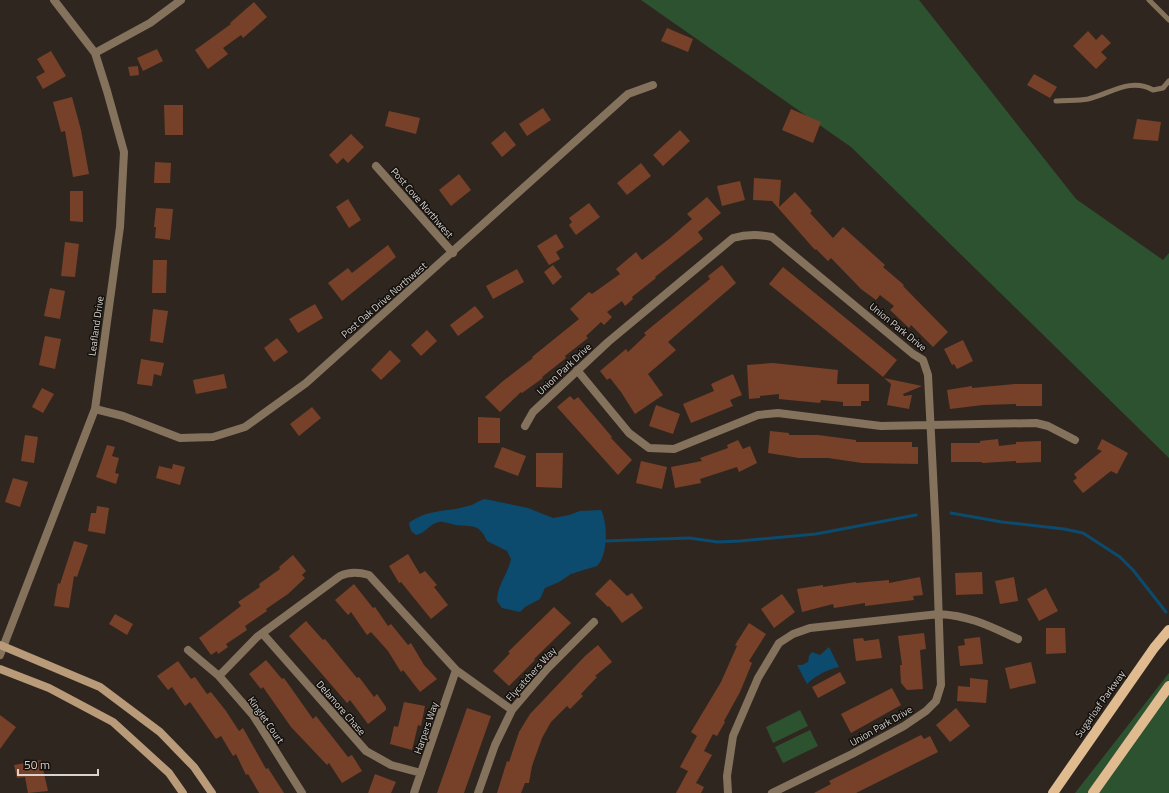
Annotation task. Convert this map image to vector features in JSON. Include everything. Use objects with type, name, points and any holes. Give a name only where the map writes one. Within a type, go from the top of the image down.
[{"type":"main road","name":"Sugarloaf Parkway","points":[[1053,793],[1154,648],[1169,630]]},
{"type":"main road","points":[[2,646],[100,687],[160,732],[194,767],[212,793]]},
{"type":"main road","points":[[0,669],[49,688],[113,722],[169,774],[182,793]]},
{"type":"main road","points":[[1093,793],[1169,686]]},
{"type":"street","name":"Leafland Drive","points":[[0,655],[2,646],[95,409],[120,227],[124,152],[95,53],[54,0]]},
{"type":"street","points":[[95,53],[150,23],[181,0]]},
{"type":"street","name":"Post Oak Drive Northwest","points":[[95,409],[123,416],[180,438],[213,437],[245,428],[306,383],[402,296],[453,253],[628,94],[653,85]]},
{"type":"street","name":"Post Cove Northwest","points":[[376,166],[453,253]]},
{"type":"street","name":"Union Park Drive","points":[[525,426],[532,412],[577,370],[608,342],[733,238],[757,234],[772,237],[913,354],[923,360],[928,375],[939,614],[941,685],[936,701],[926,711],[904,726],[852,754],[772,793]]},
{"type":"street","points":[[577,370],[629,433],[649,448],[674,449],[758,415],[778,413],[881,426],[1036,422],[1048,426],[1075,440]]},
{"type":"street","points":[[219,676],[263,634],[340,576],[346,573],[359,572],[369,575],[456,670],[512,710]]},
{"type":"street","points":[[734,793],[729,793],[727,776],[732,736],[758,678],[780,643],[793,634],[810,628],[939,614],[960,615],[971,618],[1018,639]]},
{"type":"street","name":"Flycatchers Way","points":[[478,793],[496,745],[512,710],[547,669],[594,622]]},
{"type":"street","name":"Delamore Chase","points":[[263,634],[366,751],[391,765],[421,773]]},
{"type":"street","name":"Kinglet Court","points":[[188,650],[219,676],[253,715],[302,793]]},
{"type":"street","name":"Harpers Way","points":[[414,793],[456,670]]},
{"type":"lane","points":[[1149,0],[1169,20]]},
{"type":"lane","points":[[1056,101],[1087,99],[1129,85],[1144,85],[1152,90],[1163,88],[1169,81]]},
{"type":"green space","points":[[641,0],[919,0],[1076,199],[1163,260],[1169,253],[1169,458],[851,147]]},
{"type":"green space","points":[[1169,673],[1169,793],[1075,793]]},
{"type":"green space","points":[[800,710],[808,726],[773,743],[766,727]]},
{"type":"green space","points":[[810,730],[818,746],[783,763],[775,747]]},
{"type":"water","points":[[485,499],[528,508],[553,518],[580,511],[601,510],[605,523],[606,539],[601,561],[597,566],[571,574],[559,582],[545,588],[540,599],[525,607],[520,612],[502,608],[497,601],[497,595],[511,559],[507,551],[487,541],[481,531],[475,527],[439,522],[416,535],[411,531],[409,523],[423,515],[460,508]]},
{"type":"water","points":[[829,647],[839,667],[822,673],[807,684],[797,665],[802,665],[808,662],[809,656],[812,652],[820,655]]},
{"type":"building","points":[[254,2],[267,17],[243,38],[241,35],[223,48],[228,54],[208,69],[195,50],[231,24],[230,23]]},
{"type":"building","points":[[667,28],[693,39],[688,52],[661,41]]},
{"type":"building","points":[[1088,31],[1096,40],[1102,34],[1111,43],[1101,52],[1107,58],[1096,69],[1073,46]]},
{"type":"building","points":[[157,49],[163,61],[143,71],[137,58]]},
{"type":"building","points":[[51,51],[66,76],[43,89],[36,77],[45,72],[37,59]]},
{"type":"building","points":[[138,66],[139,75],[130,76],[128,67]]},
{"type":"building","points":[[1034,74],[1057,87],[1050,98],[1027,85]]},
{"type":"building","points":[[72,97],[81,130],[89,174],[73,177],[65,131],[61,132],[53,102]]},
{"type":"building","points":[[164,105],[183,105],[183,135],[165,135]]},
{"type":"building","points":[[543,108],[551,120],[527,136],[519,124]]},
{"type":"building","points":[[791,109],[821,122],[813,143],[782,130]]},
{"type":"building","points":[[389,111],[420,118],[416,134],[385,126]]},
{"type":"building","points":[[1137,119],[1161,122],[1158,141],[1133,139]]},
{"type":"building","points":[[680,130],[690,141],[663,166],[653,155]]},
{"type":"building","points":[[505,131],[516,145],[502,157],[491,143]]},
{"type":"building","points":[[351,134],[364,147],[348,163],[343,158],[337,164],[329,155]]},
{"type":"building","points":[[155,162],[171,163],[170,183],[154,183]]},
{"type":"building","points":[[641,163],[651,176],[627,195],[617,183]]},
{"type":"building","points":[[459,174],[471,190],[451,206],[439,190]]},
{"type":"building","points":[[754,178],[781,180],[779,207],[795,192],[812,211],[810,213],[833,238],[843,227],[885,265],[883,267],[904,285],[903,286],[948,332],[933,347],[911,325],[909,328],[890,310],[894,306],[880,295],[876,300],[861,289],[831,258],[828,261],[816,249],[815,250],[772,201],[753,200]]},
{"type":"building","points":[[740,181],[745,200],[722,206],[717,186]]},
{"type":"building","points":[[70,191],[83,191],[83,222],[70,221]]},
{"type":"building","points":[[707,197],[721,213],[698,232],[703,239],[655,277],[656,278],[632,297],[633,299],[625,306],[622,301],[607,312],[612,317],[604,325],[601,322],[586,336],[588,338],[565,356],[566,358],[542,377],[543,378],[522,393],[521,392],[500,412],[485,397],[579,319],[570,309],[589,292],[592,294],[620,274],[616,269],[636,252],[642,260],[669,239],[692,219],[687,214]]},
{"type":"building","points":[[348,199],[361,220],[349,228],[336,207]]},
{"type":"building","points":[[589,203],[600,217],[576,235],[569,225],[572,222],[569,218]]},
{"type":"building","points":[[156,208],[173,209],[170,240],[155,238],[156,227],[154,227]]},
{"type":"building","points":[[556,234],[564,247],[556,252],[560,259],[549,265],[537,246]]},
{"type":"building","points":[[65,242],[79,244],[75,277],[61,276]]},
{"type":"building","points":[[388,245],[396,257],[342,301],[328,283],[348,268],[352,273]]},
{"type":"building","points":[[153,260],[167,260],[166,293],[152,293]]},
{"type":"building","points":[[553,265],[562,277],[553,285],[544,272]]},
{"type":"building","points":[[722,265],[736,283],[668,342],[676,350],[648,374],[663,395],[635,414],[610,378],[607,380],[600,371],[626,349],[628,352],[646,335],[644,333],[710,279],[708,276]]},
{"type":"building","points":[[783,267],[897,360],[883,377],[769,284]]},
{"type":"building","points":[[517,269],[524,282],[493,299],[486,286]]},
{"type":"building","points":[[50,288],[65,291],[60,319],[44,316]]},
{"type":"building","points":[[315,304],[323,318],[298,333],[289,319]]},
{"type":"building","points":[[475,306],[484,317],[458,336],[450,325]]},
{"type":"building","points":[[153,309],[168,311],[163,343],[150,341]]},
{"type":"building","points":[[427,330],[437,341],[421,356],[411,345]]},
{"type":"building","points":[[45,336],[61,339],[55,369],[39,365]]},
{"type":"building","points":[[277,338],[288,352],[274,362],[264,348]]},
{"type":"building","points":[[963,340],[973,361],[957,369],[954,364],[952,365],[944,349]]},
{"type":"building","points":[[390,350],[401,361],[381,380],[371,370]]},
{"type":"building","points":[[141,359],[164,363],[161,376],[154,374],[152,386],[137,384]]},
{"type":"building","points":[[773,363],[838,370],[837,384],[869,384],[869,401],[861,401],[861,406],[843,406],[843,402],[821,400],[820,403],[779,399],[779,394],[749,399],[747,365]]},
{"type":"building","points":[[224,374],[227,388],[196,394],[193,380]]},
{"type":"building","points":[[733,374],[742,395],[730,400],[733,406],[691,423],[683,404],[714,391],[711,384]]},
{"type":"building","points":[[884,378],[922,386],[903,394],[904,396],[912,395],[909,409],[887,405],[891,384]]},
{"type":"building","points":[[1015,384],[1042,384],[1042,406],[1016,406],[1016,404],[983,405],[950,409],[947,390],[972,386],[972,388]]},
{"type":"building","points":[[42,388],[54,394],[43,413],[32,407]]},
{"type":"building","points":[[570,396],[574,400],[578,397],[612,437],[611,438],[632,460],[618,475],[557,407]]},
{"type":"building","points":[[656,405],[680,414],[673,434],[649,426]]},
{"type":"building","points":[[312,407],[321,418],[299,436],[290,424]]},
{"type":"building","points":[[478,417],[500,418],[500,443],[478,443]]},
{"type":"building","points":[[770,431],[789,433],[789,435],[818,435],[856,440],[856,442],[912,442],[912,447],[918,447],[918,464],[862,463],[828,458],[799,458],[768,453]]},
{"type":"building","points":[[25,435],[38,437],[34,463],[21,461]]},
{"type":"building","points":[[998,439],[999,446],[1016,444],[1016,442],[1041,441],[1041,462],[951,462],[951,443],[980,443],[980,441]]},
{"type":"building","points":[[1102,439],[1128,453],[1117,474],[1111,471],[1083,493],[1073,481],[1077,478],[1074,474],[1102,451],[1097,449]]},
{"type":"building","points":[[738,440],[743,449],[750,446],[757,463],[739,472],[737,467],[700,479],[701,483],[675,488],[671,467],[702,461],[700,458],[728,448],[727,445]]},
{"type":"building","points":[[107,445],[115,447],[112,456],[119,458],[115,473],[119,474],[116,484],[96,477]]},
{"type":"building","points":[[502,447],[526,456],[518,476],[494,467]]},
{"type":"building","points":[[536,453],[563,453],[562,488],[536,487]]},
{"type":"building","points":[[641,461],[667,467],[662,489],[636,483]]},
{"type":"building","points":[[173,464],[185,467],[180,485],[156,478],[159,466],[172,469]]},
{"type":"building","points":[[13,478],[28,482],[20,507],[5,502]]},
{"type":"building","points":[[97,506],[109,508],[105,534],[88,531],[91,513],[96,513]]},
{"type":"building","points":[[74,541],[88,545],[77,577],[74,576],[69,608],[54,606],[58,583],[60,584]]},
{"type":"building","points":[[408,554],[420,574],[425,571],[437,585],[434,587],[448,605],[431,619],[401,582],[399,583],[389,566]]},
{"type":"building","points":[[293,555],[306,571],[302,575],[305,578],[288,594],[266,609],[267,611],[245,626],[247,630],[226,644],[228,647],[218,654],[217,651],[211,655],[199,638],[241,606],[238,602],[260,587],[259,584],[280,569],[279,567]]},
{"type":"building","points":[[982,572],[983,594],[956,595],[955,573]]},
{"type":"building","points":[[920,577],[923,595],[913,596],[914,600],[865,606],[865,603],[834,608],[833,604],[802,612],[797,589],[856,582],[889,580],[889,583]]},
{"type":"building","points":[[1014,577],[1018,601],[1000,604],[995,581]]},
{"type":"building","points":[[610,579],[627,596],[632,593],[643,608],[622,623],[609,606],[608,607],[595,594]]},
{"type":"building","points":[[354,584],[373,608],[375,607],[388,626],[391,624],[408,645],[411,643],[424,665],[437,679],[420,692],[403,670],[401,672],[388,651],[371,632],[367,635],[351,612],[348,615],[335,600]]},
{"type":"building","points":[[1046,588],[1058,611],[1039,621],[1027,599]]},
{"type":"building","points":[[782,594],[795,612],[774,628],[761,609]]},
{"type":"building","points":[[554,607],[571,623],[509,686],[493,671],[510,653],[508,652]]},
{"type":"building","points":[[115,614],[133,624],[127,635],[109,624]]},
{"type":"building","points":[[306,621],[323,640],[325,639],[357,678],[359,677],[374,697],[377,694],[386,707],[386,710],[368,724],[350,700],[347,703],[289,636]]},
{"type":"building","points":[[749,623],[766,634],[749,661],[752,663],[740,692],[724,721],[725,722],[717,736],[713,734],[704,751],[712,755],[696,783],[704,787],[701,793],[676,793],[688,771],[680,767],[697,736],[691,732],[721,682],[737,646],[735,645]]},
{"type":"building","points":[[1046,628],[1065,628],[1066,653],[1046,654]]},
{"type":"building","points":[[924,633],[926,649],[920,650],[923,689],[907,690],[901,683],[900,665],[902,665],[898,636]]},
{"type":"building","points":[[980,637],[983,664],[960,666],[958,646],[965,645],[964,639]]},
{"type":"building","points":[[863,638],[864,641],[879,639],[882,658],[856,661],[853,639]]},
{"type":"building","points":[[598,645],[612,662],[595,676],[597,677],[581,694],[583,696],[570,709],[567,706],[551,722],[542,738],[532,766],[529,783],[525,783],[521,793],[497,793],[507,761],[509,762],[519,732],[530,714],[585,656]]},
{"type":"building","points":[[266,660],[282,679],[284,678],[313,719],[316,716],[348,757],[352,755],[362,771],[342,783],[329,763],[327,765],[291,727],[263,687],[261,689],[249,674]]},
{"type":"building","points":[[178,661],[191,679],[195,677],[207,694],[211,692],[239,731],[243,728],[266,769],[268,768],[284,793],[259,793],[248,774],[246,775],[236,754],[233,756],[221,736],[216,739],[190,702],[185,706],[172,687],[168,690],[157,676]]},
{"type":"building","points":[[1031,662],[1036,683],[1010,689],[1005,668]]},
{"type":"building","points":[[840,672],[846,683],[818,698],[812,687]]},
{"type":"building","points":[[970,678],[988,680],[986,703],[957,701],[958,686],[970,687]]},
{"type":"building","points":[[892,688],[901,705],[851,733],[841,714]]},
{"type":"building","points":[[404,702],[425,706],[421,726],[418,725],[412,750],[390,744],[394,726],[398,727]]},
{"type":"building","points":[[467,708],[491,716],[464,793],[437,793]]},
{"type":"building","points":[[956,708],[970,726],[950,742],[936,725]]},
{"type":"building","points":[[0,715],[16,727],[0,749]]},
{"type":"building","points":[[921,735],[924,739],[930,736],[938,752],[856,793],[814,793],[831,784],[829,781]]},
{"type":"building","points":[[41,760],[48,791],[28,793],[25,777],[17,778],[14,765]]},
{"type":"building","points":[[375,774],[396,782],[391,793],[368,793]]},
{"type":"waterway","points":[[951,513],[1002,522],[1064,529],[1083,533],[1120,557],[1133,570],[1166,612]]},
{"type":"waterway","points":[[605,541],[689,538],[718,542],[740,541],[816,534],[916,515]]}]
